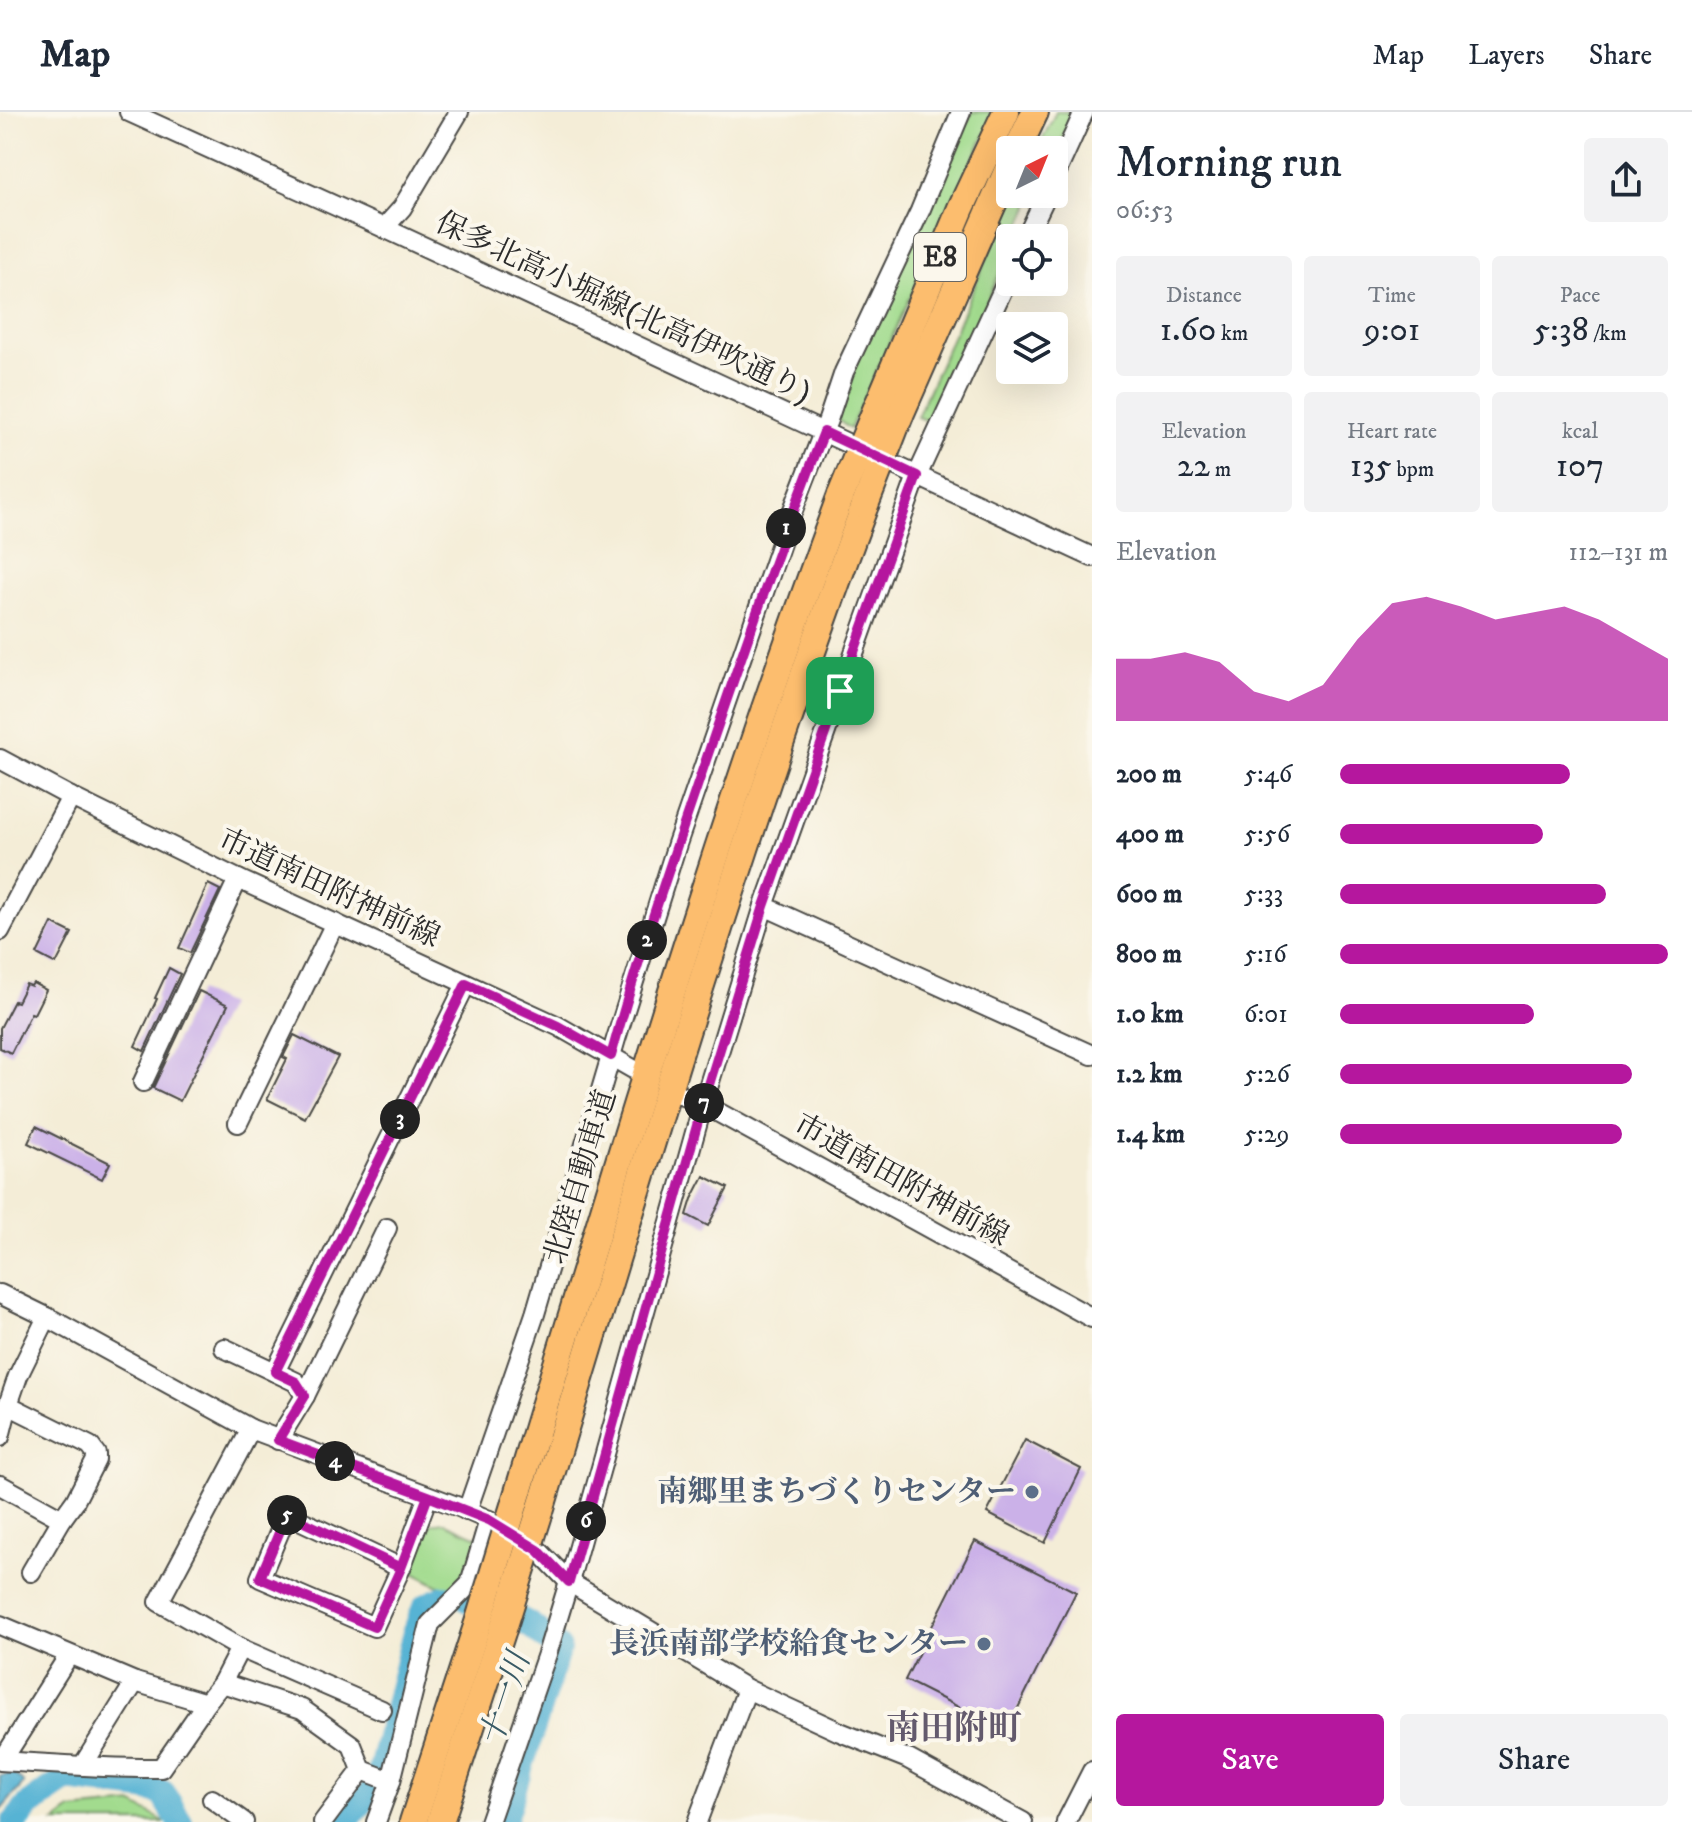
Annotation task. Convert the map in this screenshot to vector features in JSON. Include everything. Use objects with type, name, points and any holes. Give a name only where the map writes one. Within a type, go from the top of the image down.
[{"type":"highway","name":"北陸自動車道","points":[[440,1822],[491,1624],[805,668],[853,500],[889,410],[955,222],[1006,112]]},
{"type":"highway","points":[[1024,136],[1035,112]]},
{"type":"highway","name":"北陸自動車道","points":[[889,410],[996,195]]},
{"type":"highway","name":"北陸自動車道","points":[[413,1822],[491,1624]]},
{"type":"street","name":"保多北高小堀線(北高伊吹通り)","points":[[129,112],[1092,557]]},
{"type":"street","points":[[384,228],[402,208],[459,112]]},
{"type":"street","points":[[467,1511],[535,1314],[677,844],[789,520],[844,372],[920,211],[961,112]]},
{"type":"street","points":[[1068,147],[1084,112]]},
{"type":"street","points":[[489,1822],[569,1582],[703,1104],[764,906],[917,476],[1000,296]]},
{"type":"street","name":"市道南田附神前線","points":[[0,759],[238,879],[558,1026],[633,1069]]},
{"type":"street","points":[[0,931],[71,797]]},
{"type":"street","points":[[143,1082],[238,879]]},
{"type":"street","points":[[764,906],[1092,1055]]},
{"type":"street","points":[[238,1123],[335,923]]},
{"type":"street","points":[[275,1372],[466,984]]},
{"type":"street","name":"市道南田附神前線","points":[[683,1096],[703,1104],[1092,1318]]},
{"type":"street","points":[[278,1440],[305,1396],[387,1228]]},
{"type":"street","points":[[0,1294],[251,1429],[489,1520],[538,1550],[569,1582],[747,1689],[908,1759],[1023,1822]]},
{"type":"street","points":[[1,1432],[18,1376],[47,1317]]},
{"type":"street","points":[[224,1348],[296,1382],[305,1396]]},
{"type":"street","points":[[8,1405],[90,1446],[96,1457],[75,1501],[31,1572]]},
{"type":"street","points":[[251,1429],[159,1602],[240,1648],[382,1710]]},
{"type":"street","points":[[0,1485],[62,1519]]},
{"type":"street","points":[[401,1568],[287,1514],[260,1578],[374,1627],[401,1568],[428,1496]]},
{"type":"street","points":[[376,1822],[377,1776],[430,1624],[470,1584],[489,1520]]},
{"type":"street","points":[[2,1631],[135,1682],[206,1703]]},
{"type":"street","points":[[69,1655],[1,1761],[122,1769],[161,1768],[222,1683],[240,1648]]},
{"type":"street","points":[[83,1765],[135,1682]]},
{"type":"street","points":[[222,1683],[302,1709],[352,1745],[377,1776]]},
{"type":"street","points":[[697,1822],[747,1689]]},
{"type":"street","points":[[1066,1822],[1092,1771]]},
{"type":"street","points":[[323,1822],[377,1776]]},
{"type":"street","points":[[212,1799],[244,1822]]},
{"type":"green space","points":[[972,112],[997,112],[850,429],[835,418],[849,368]]},
{"type":"green space","points":[[1056,112],[1075,112],[1063,136],[1044,136]]},
{"type":"green space","points":[[1009,208],[1029,208],[1021,224],[1002,224]]},
{"type":"green space","points":[[996,237],[996,281],[934,423],[917,417]]},
{"type":"green space","points":[[443,1522],[480,1538],[456,1595],[410,1571],[431,1524]]},
{"type":"green space","points":[[134,1804],[165,1822],[55,1822],[71,1810]]},
{"type":"water","points":[[14,1774],[24,1783],[0,1811],[0,1775]]},
{"type":"building","points":[[208,884],[220,890],[190,953],[179,948]]},
{"type":"building","points":[[52,923],[72,933],[56,964],[37,954]]},
{"type":"building","points":[[169,968],[180,974],[144,1051],[135,1046]]},
{"type":"building","points":[[33,983],[46,990],[11,1053],[0,1048],[0,1028],[26,984],[31,986]]},
{"type":"building","points":[[199,991],[228,1005],[180,1101],[153,1088]]},
{"type":"building","points":[[294,1035],[338,1057],[305,1118],[267,1099],[287,1059],[283,1057]]},
{"type":"building","points":[[36,1126],[110,1163],[102,1179],[28,1143]]},
{"type":"building","points":[[704,1176],[728,1188],[708,1226],[687,1215]]},
{"type":"building","points":[[1025,1440],[1081,1469],[1045,1543],[987,1513]]},
{"type":"building","points":[[975,1541],[1076,1592],[1011,1722],[1005,1721],[1002,1729],[905,1680]]},
{"type":"waterway","name":"十一川","points":[[344,1822],[377,1786],[415,1633],[425,1607],[444,1598]]},
{"type":"waterway","name":"十一川","points":[[470,1601],[500,1610],[530,1625],[558,1648],[503,1822]]},
{"type":"waterway","name":"十一川","points":[[15,1822],[29,1805],[67,1779],[163,1793],[180,1822]]},
{"type":"place","name":"南郷里まちづくりセンター","points":[[1032,1492]]},
{"type":"place","name":"長浜南部学校給食センター","points":[[984,1644]]},
{"type":"district","name":"南田附町","points":[[954,1729]]},
{"type":"route","points":[[840,691],[764,906],[703,1104],[569,1582],[538,1550],[489,1520],[428,1496],[401,1568],[287,1514],[260,1578],[374,1627],[401,1568],[428,1496],[278,1440],[305,1396],[296,1382],[275,1372],[466,984],[558,1026],[611,1056],[677,844],[789,520],[824,432],[917,476],[840,691]]}]
